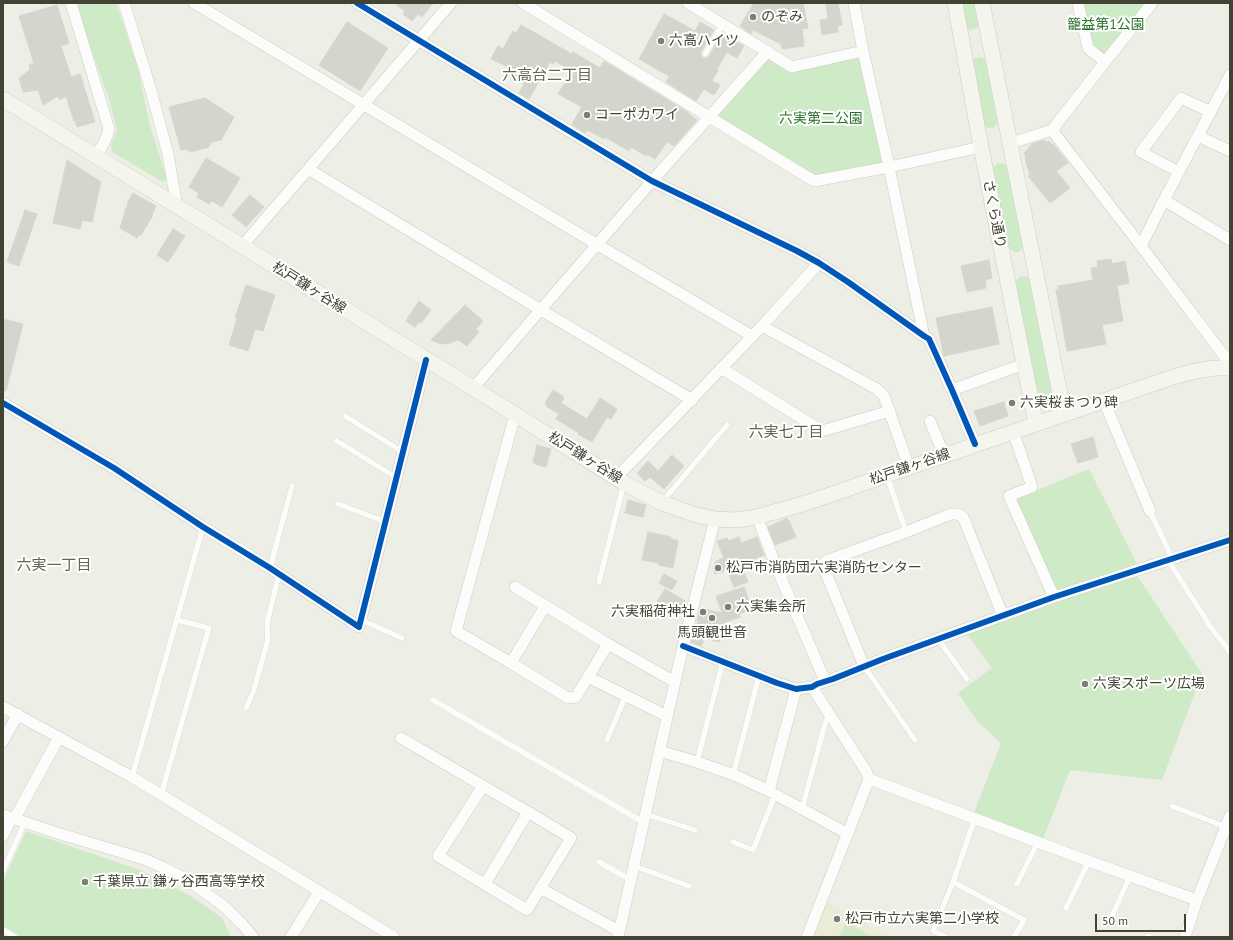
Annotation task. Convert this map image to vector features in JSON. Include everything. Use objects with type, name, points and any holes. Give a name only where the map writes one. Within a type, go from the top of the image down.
[{"type":"main road","name":"さくら通り","points":[[955,3],[981,148],[1036,424]]},
{"type":"main road","points":[[982,3],[1064,414]]},
{"type":"main road","name":"松戸鎌ヶ谷線","points":[[3,99],[620,480],[662,503],[693,514],[716,519],[736,520],[757,517],[809,502],[1173,377],[1196,371],[1216,368],[1230,368]]},
{"type":"street","points":[[70,3],[109,129],[105,141],[96,156]]},
{"type":"street","points":[[124,3],[150,87],[168,154],[177,207]]},
{"type":"street","points":[[194,3],[752,336]]},
{"type":"street","points":[[357,3],[652,181],[797,251],[848,282],[929,339],[975,444]]},
{"type":"street","points":[[242,246],[452,3]]},
{"type":"street","points":[[523,3],[814,181],[981,148]]},
{"type":"street","points":[[688,3],[792,67],[863,51]]},
{"type":"street","points":[[854,3],[924,336]]},
{"type":"street","points":[[1078,3],[1088,48],[1105,62]]},
{"type":"street","points":[[1010,142],[1052,130],[1152,3]]},
{"type":"street","points":[[473,388],[652,181],[768,51]]},
{"type":"street","points":[[1141,246],[1230,75]]},
{"type":"street","points":[[1179,172],[1141,152],[1181,98],[1211,112]]},
{"type":"street","points":[[1052,130],[1226,357],[1230,365]]},
{"type":"street","points":[[1198,136],[1230,151]]},
{"type":"street","points":[[308,169],[692,400]]},
{"type":"street","points":[[1164,200],[1230,240]]},
{"type":"street","points":[[620,480],[721,368],[819,264]]},
{"type":"street","points":[[762,326],[877,389],[884,396],[909,467]]},
{"type":"street","points":[[3,403],[114,468],[203,527],[359,626],[426,360]]},
{"type":"street","points":[[952,390],[1024,364]]},
{"type":"street","points":[[721,368],[822,430],[890,411]]},
{"type":"street","points":[[1104,401],[1150,511]]},
{"type":"street","points":[[515,415],[456,631],[568,698],[576,697],[608,644]]},
{"type":"street","points":[[930,421],[944,455]]},
{"type":"street","points":[[1013,431],[1032,487],[1009,496],[1054,597]]},
{"type":"street","points":[[864,666],[828,578],[824,565],[826,561],[952,514],[957,514],[962,517],[1003,616]]},
{"type":"street","points":[[757,517],[825,681]]},
{"type":"street","points":[[540,888],[619,934],[683,646],[716,519]]},
{"type":"street","points":[[683,646],[777,683],[796,689],[812,687],[864,666],[1054,597],[1230,540]]},
{"type":"street","points":[[515,587],[608,644],[675,682]]},
{"type":"street","points":[[511,663],[545,606]]},
{"type":"street","points":[[588,678],[667,716]]},
{"type":"street","points":[[806,937],[869,779],[866,771],[812,687]]},
{"type":"street","points":[[772,793],[796,689]]},
{"type":"street","points":[[3,706],[132,777],[394,937]]},
{"type":"street","points":[[3,741],[18,714]]},
{"type":"street","points":[[3,836],[59,737]]},
{"type":"street","points":[[401,738],[528,812],[571,838],[527,910],[438,856],[483,786]]},
{"type":"street","points":[[659,751],[697,762],[733,775],[772,793],[848,834]]},
{"type":"street","points":[[869,779],[1198,900]]},
{"type":"street","points":[[485,884],[528,812]]},
{"type":"street","points":[[1185,937],[1230,816]]},
{"type":"street","points":[[14,818],[144,859],[162,867],[188,880],[226,908],[253,937]]},
{"type":"street","points":[[291,937],[319,892]]},
{"type":"lane","points":[[705,54],[723,24]]},
{"type":"lane","points":[[345,416],[403,452]]},
{"type":"lane","points":[[662,503],[727,425]]},
{"type":"lane","points":[[337,441],[397,478]]},
{"type":"lane","points":[[887,475],[906,532]]},
{"type":"lane","points":[[599,582],[620,480]]},
{"type":"lane","points":[[246,708],[254,690],[268,639],[267,623],[274,571],[292,486]]},
{"type":"lane","points":[[338,504],[386,522]]},
{"type":"lane","points":[[1150,511],[1170,559],[1210,626],[1230,652]]},
{"type":"lane","points":[[132,777],[203,527]]},
{"type":"lane","points":[[781,576],[826,561]]},
{"type":"lane","points":[[161,795],[209,628],[177,620]]},
{"type":"lane","points":[[361,620],[402,638]]},
{"type":"lane","points":[[938,639],[967,679]]},
{"type":"lane","points":[[697,762],[723,661]]},
{"type":"lane","points":[[864,666],[915,740]]},
{"type":"lane","points":[[733,775],[759,676]]},
{"type":"lane","points":[[607,740],[626,696]]},
{"type":"lane","points":[[433,700],[644,818],[695,830]]},
{"type":"lane","points":[[802,810],[829,713]]},
{"type":"lane","points":[[733,842],[753,850],[772,793]]},
{"type":"lane","points":[[1172,806],[1226,827]]},
{"type":"lane","points":[[3,871],[14,818]]},
{"type":"lane","points":[[946,937],[933,931],[953,882],[975,818]]},
{"type":"lane","points":[[1017,884],[1038,842]]},
{"type":"lane","points":[[1066,908],[1089,861]]},
{"type":"lane","points":[[599,862],[630,880]]},
{"type":"lane","points":[[634,866],[689,886]]},
{"type":"lane","points":[[1112,916],[1130,876]]},
{"type":"lane","points":[[953,882],[1024,920],[1014,937]]},
{"type":"lane","points":[[3,930],[15,937]]},
{"type":"shaded area","name":"松戸市立六実第二小学校","points":[[825,901],[889,937],[810,937]]},
{"type":"green space","points":[[75,3],[116,3],[138,68],[150,126],[167,179],[163,182],[112,152],[111,145],[117,130],[109,99]]},
{"type":"green space","points":[[960,3],[976,3],[979,25],[977,28],[970,30],[966,28]]},
{"type":"green space","name":"籠益第1公園","points":[[1080,3],[1152,3],[1105,62],[1088,48]]},
{"type":"green space","name":"六実第二公園","points":[[768,51],[793,67],[863,51],[889,167],[814,181],[709,117]]},
{"type":"green space","points":[[980,57],[986,61],[998,123],[993,128],[985,126],[983,120],[973,60]]},
{"type":"green space","points":[[1001,163],[1007,166],[1024,247],[1019,252],[1014,252],[1011,250],[1008,244],[992,170],[996,164]]},
{"type":"green space","points":[[1024,276],[1031,280],[1053,396],[1048,401],[1040,399],[1038,393],[1015,283],[1019,277]]},
{"type":"green space","points":[[1089,469],[1137,564],[1060,590],[1053,585],[1015,499]]},
{"type":"green space","name":"六実スポーツ広場","points":[[1136,574],[1202,674],[1162,780],[1070,770],[1043,839],[974,813],[1001,743],[978,722],[958,693],[992,668],[966,633]]},
{"type":"green space","name":"千葉県立 鎌ヶ谷西高等学校","points":[[26,831],[140,870],[191,896],[222,918],[231,937],[21,937],[3,926],[3,882]]},
{"type":"green space","points":[[846,922],[872,937],[839,937]]},
{"type":"building","points":[[394,3],[433,3],[422,17],[418,14],[412,21],[403,14],[405,11]]},
{"type":"building","points":[[754,3],[803,3],[808,28],[802,29],[804,46],[782,49],[781,44],[753,30],[751,34],[740,26]]},
{"type":"building","points":[[826,3],[838,3],[842,25],[837,26],[838,32],[822,35],[820,20],[828,19]]},
{"type":"building","points":[[57,5],[69,43],[61,46],[71,77],[80,74],[95,122],[77,127],[66,96],[60,100],[58,96],[43,105],[38,90],[23,92],[19,78],[30,70],[29,65],[34,63],[19,16]]},
{"type":"building","points":[[664,14],[695,31],[700,22],[714,30],[701,52],[701,56],[703,58],[707,58],[709,56],[722,34],[744,46],[737,58],[727,52],[712,81],[720,85],[714,95],[704,89],[696,101],[666,82],[669,76],[639,59]]},
{"type":"building","points":[[347,22],[388,48],[360,91],[319,65]]},
{"type":"building","points":[[521,25],[600,68],[604,61],[689,113],[697,120],[674,146],[667,142],[655,159],[647,154],[646,156],[631,147],[629,151],[605,137],[604,139],[587,130],[585,133],[572,124],[582,107],[558,94],[572,71],[555,61],[553,64],[550,62],[529,99],[519,93],[524,84],[509,76],[513,69],[491,59],[498,46],[503,49],[513,31],[516,33]]},
{"type":"building","points":[[205,98],[234,117],[221,140],[211,142],[209,147],[191,152],[185,149],[181,150],[169,107]]},
{"type":"building","points":[[1044,140],[1045,142],[1049,141],[1052,145],[1053,144],[1068,163],[1056,171],[1070,188],[1050,203],[1028,176],[1030,175],[1024,153],[1032,144]]},
{"type":"building","points":[[206,158],[240,178],[222,207],[212,201],[209,204],[197,197],[199,193],[189,187]]},
{"type":"building","points":[[67,160],[101,182],[92,222],[82,220],[80,229],[53,223]]},
{"type":"building","points":[[133,193],[156,206],[152,214],[153,215],[141,235],[140,234],[137,238],[120,228],[125,213],[124,212]]},
{"type":"building","points":[[250,195],[264,207],[246,227],[232,215]]},
{"type":"building","points":[[25,210],[37,214],[19,266],[7,262]]},
{"type":"building","points":[[173,229],[185,236],[168,262],[157,255]]},
{"type":"building","points":[[1111,259],[1112,264],[1125,261],[1129,283],[1117,286],[1123,321],[1102,325],[1106,344],[1067,351],[1056,290],[1059,289],[1058,286],[1093,280],[1091,268],[1098,267],[1097,261]]},
{"type":"building","points":[[989,260],[992,278],[985,280],[986,288],[967,292],[961,266]]},
{"type":"building","points":[[246,285],[275,295],[263,331],[255,329],[248,351],[229,345],[237,319],[235,318]]},
{"type":"building","points":[[419,301],[431,310],[421,323],[419,322],[415,327],[406,321]]},
{"type":"building","points":[[465,305],[483,321],[476,329],[479,332],[467,346],[458,340],[447,344],[438,343],[431,340]]},
{"type":"building","points":[[992,307],[999,344],[944,356],[936,318]]},
{"type":"building","points":[[3,319],[23,324],[6,391],[3,390]]},
{"type":"building","points":[[553,390],[563,396],[564,398],[561,403],[587,419],[600,398],[617,409],[611,419],[607,417],[592,442],[556,419],[559,414],[546,406],[547,404],[545,403]]},
{"type":"building","points":[[1004,402],[1008,416],[980,426],[974,411]]},
{"type":"building","points":[[1093,437],[1098,457],[1078,463],[1071,444]]},
{"type":"building","points":[[537,445],[551,449],[546,467],[533,462]]},
{"type":"building","points":[[672,455],[684,466],[664,489],[650,477],[645,481],[637,473],[648,461],[658,471]]},
{"type":"building","points":[[628,500],[646,505],[643,517],[625,513]]},
{"type":"building","points":[[787,518],[796,537],[775,545],[768,527]]},
{"type":"building","points":[[648,532],[671,537],[671,539],[678,541],[673,568],[658,565],[659,563],[642,560]]},
{"type":"building","points":[[739,537],[741,543],[757,537],[764,555],[741,565],[748,582],[734,587],[727,570],[715,574],[713,568],[716,561],[724,558],[717,541],[727,538],[728,541]]},
{"type":"building","points":[[664,574],[677,581],[672,590],[659,583]]},
{"type":"building","points":[[744,587],[752,609],[739,614],[740,617],[726,622],[719,642],[705,638],[701,646],[691,642],[698,621],[700,608],[722,613],[716,596]]},
{"type":"building","points":[[665,589],[685,601],[677,613],[657,602]]},
{"type":"cycle path","points":[[357,3],[652,181],[819,263],[929,339],[975,444]]},
{"type":"cycle path","points":[[3,403],[114,468],[359,627],[426,360]]},
{"type":"cycle path","points":[[683,646],[777,683],[796,689],[812,687],[883,659],[1054,597],[1230,540]]},
{"type":"place","name":"のぞみ","points":[[753,17]]},
{"type":"place","name":"六高ハイツ","points":[[661,41]]},
{"type":"place","name":"コーポカワイ","points":[[587,115]]},
{"type":"place","name":"六実桜まつり碑","points":[[1012,403]]},
{"type":"place","name":"松戸市消防団六実消防センター","points":[[718,568]]},
{"type":"place","name":"六実集会所","points":[[728,607]]},
{"type":"place","name":"六実稲荷神社","points":[[703,612]]},
{"type":"place","name":"馬頭観世音","points":[[712,618]]},
{"type":"place","name":"六実スポーツ広場","points":[[1085,684]]},
{"type":"place","name":"千葉県立 鎌ヶ谷西高等学校","points":[[85,882]]},
{"type":"place","name":"松戸市立六実第二小学校","points":[[837,919]]},
{"type":"district","name":"六高台二丁目","points":[[547,76]]},
{"type":"district","name":"六実七丁目","points":[[786,433]]},
{"type":"district","name":"六実一丁目","points":[[54,566]]}]
